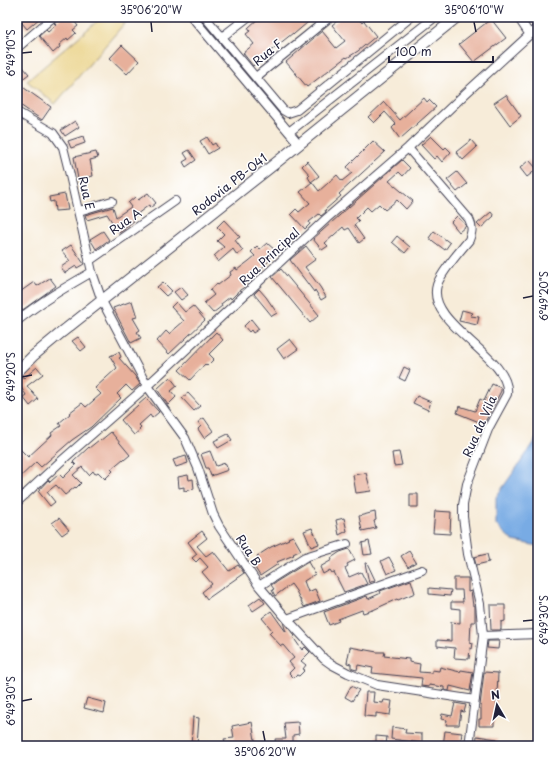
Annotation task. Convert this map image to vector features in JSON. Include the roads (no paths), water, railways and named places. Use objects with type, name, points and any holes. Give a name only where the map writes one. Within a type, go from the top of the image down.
[{"type":"main road","name":"Rodovia PB-041","points":[[17,372],[62,332],[457,17]]},
{"type":"street","points":[[17,48],[53,17]]},
{"type":"street","points":[[192,17],[299,144]]},
{"type":"street","points":[[205,17],[283,110],[288,113],[295,112],[411,17]]},
{"type":"street","points":[[222,37],[248,17]]},
{"type":"street","name":"Rua F","points":[[256,77],[330,17]]},
{"type":"street","points":[[290,132],[435,17]]},
{"type":"street","points":[[518,17],[530,35]]},
{"type":"street","name":"Rua Principal","points":[[17,502],[147,386],[327,218],[408,148],[538,27]]},
{"type":"street","name":"Rua E","points":[[17,112],[47,129],[59,140],[66,156],[89,261],[102,301]]},
{"type":"street","name":"Rua da Vila","points":[[408,148],[468,219],[472,226],[469,240],[437,284],[437,302],[450,321],[499,370],[507,384],[507,394],[489,427],[467,484],[463,505],[462,517],[480,604],[483,636],[469,746]]},
{"type":"street","points":[[79,211],[112,201]]},
{"type":"street","name":"Rua A","points":[[89,261],[175,201]]},
{"type":"street","points":[[17,321],[31,309],[53,294],[92,272]]},
{"type":"street","name":"Rua B","points":[[102,301],[147,386],[185,438],[198,468],[213,514],[219,526],[259,586],[287,619],[328,662],[367,682],[392,688],[475,700]]},
{"type":"street","points":[[259,586],[305,557],[347,544]]},
{"type":"street","points":[[287,619],[422,570]]},
{"type":"street","points":[[483,636],[538,634]]},
{"type":"water","points":[[538,434],[538,546],[513,541],[496,525],[496,497],[534,443]]}]
